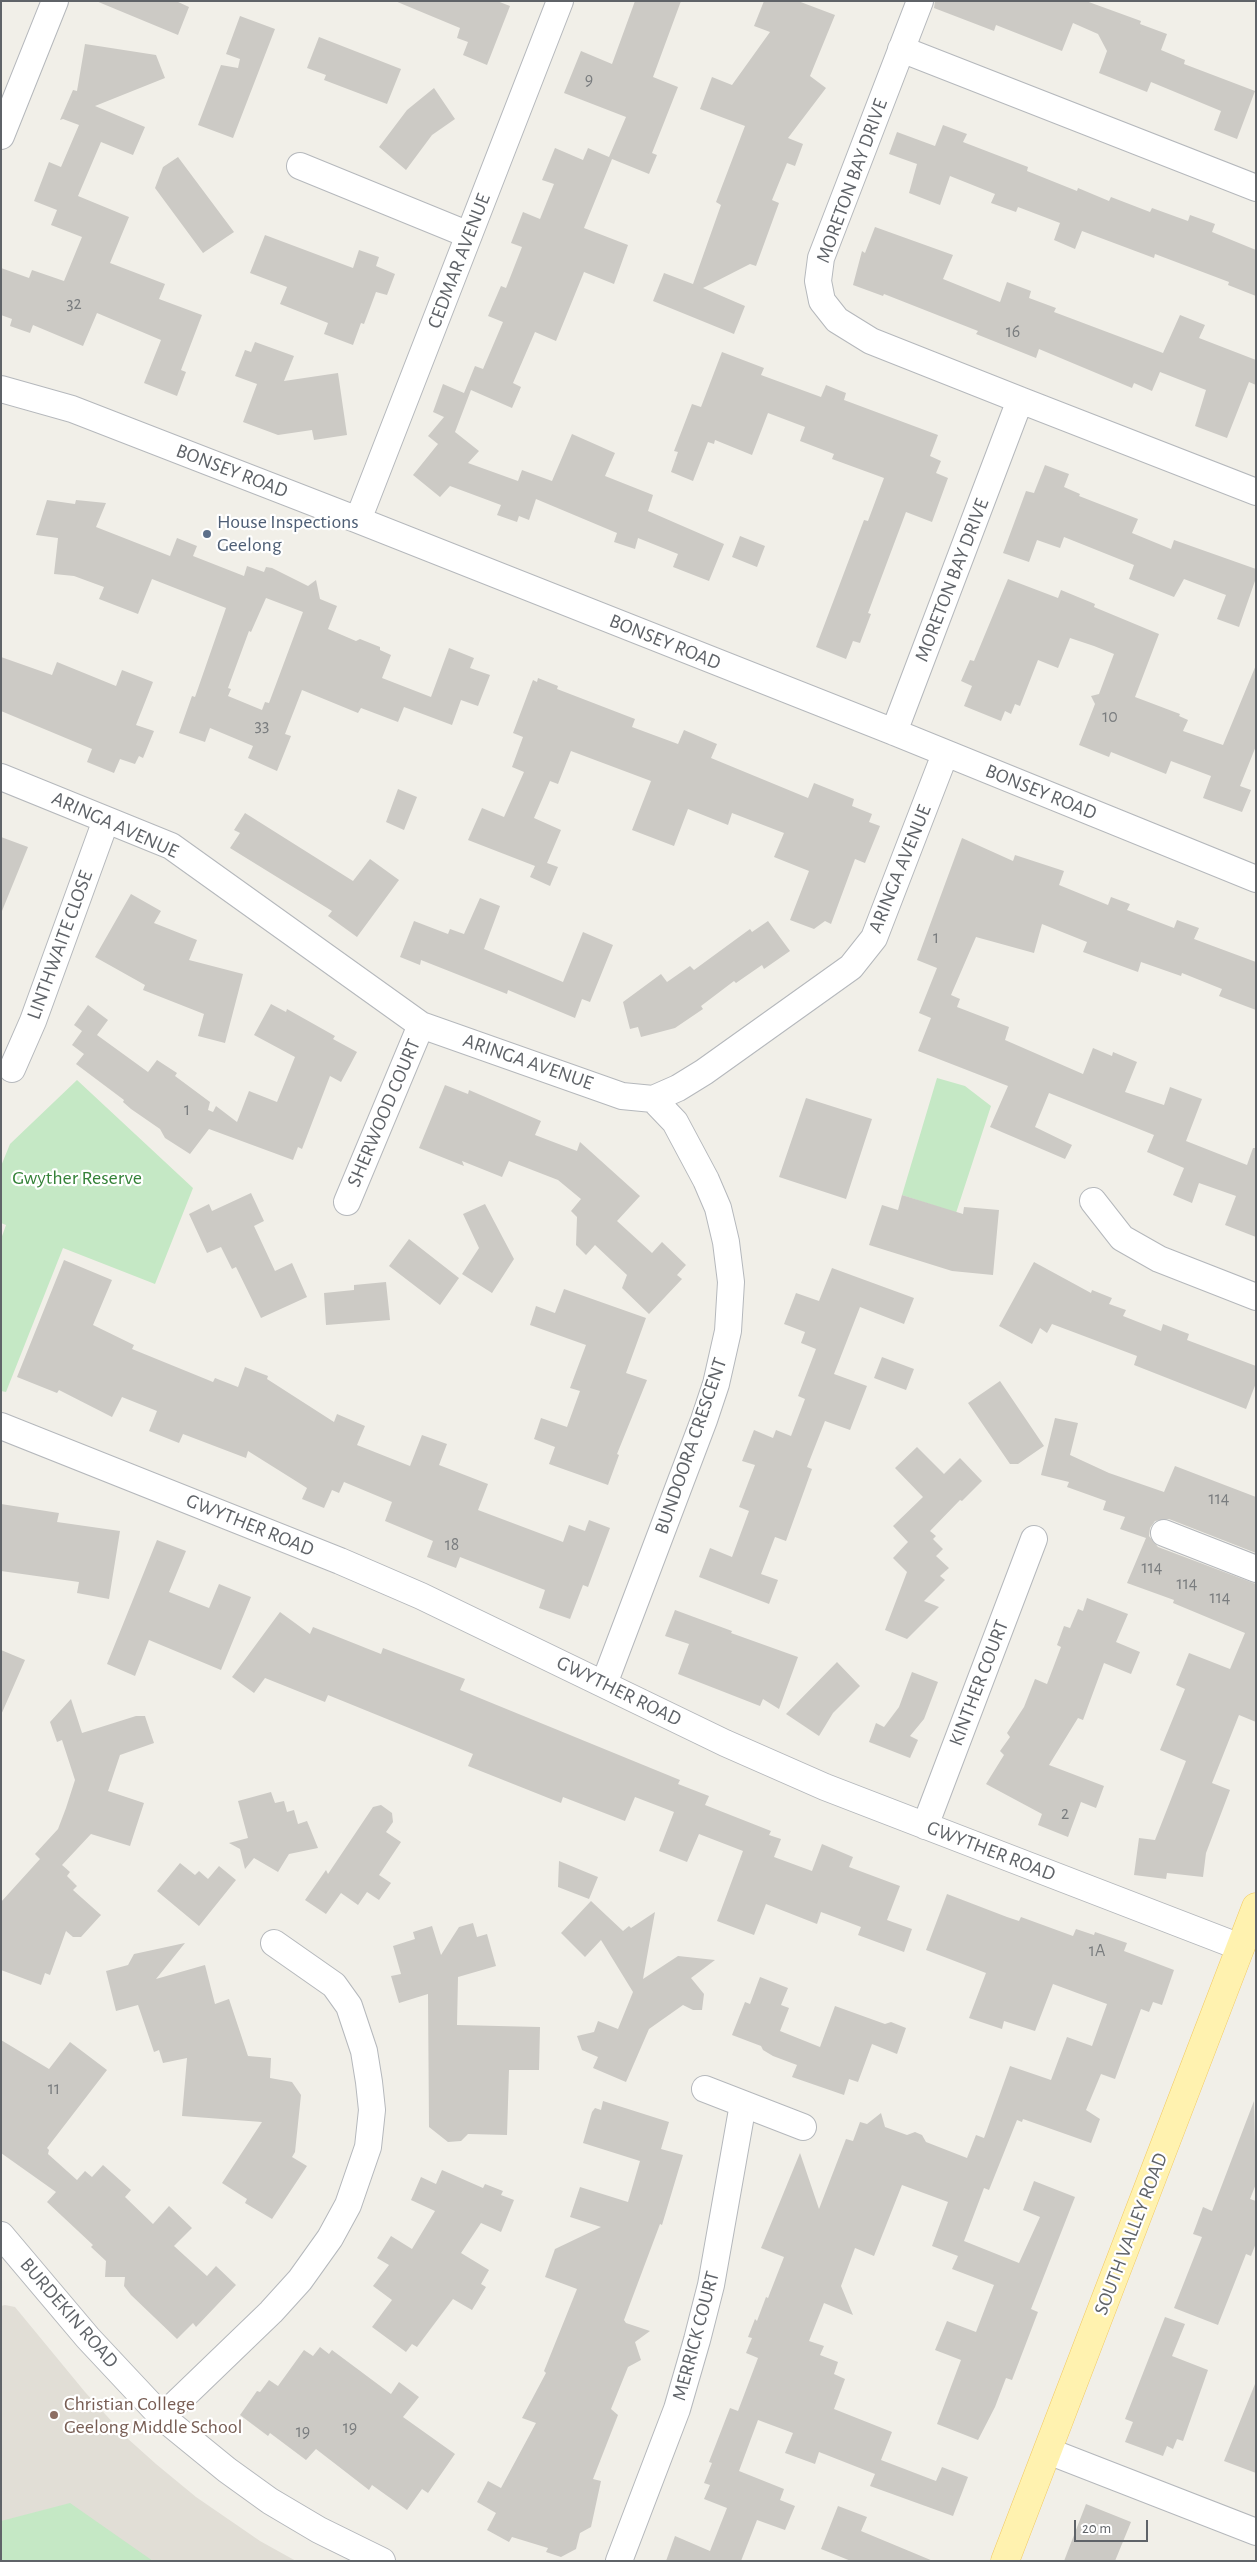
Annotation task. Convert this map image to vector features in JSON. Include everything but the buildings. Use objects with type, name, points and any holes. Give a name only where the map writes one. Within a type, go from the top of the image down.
[{"type":"main road","name":"SOUTH VALLEY ROAD","points":[[1005,2561],[1256,1907]]},
{"type":"street","points":[[1,136],[55,1]]},
{"type":"street","name":"CEDMAR AVENUE","points":[[358,520],[560,1]]},
{"type":"street","name":"MORETON BAY DRIVE","points":[[920,1],[821,258],[818,281],[822,301],[837,320],[871,341],[1256,492]]},
{"type":"street","points":[[901,49],[1256,188]]},
{"type":"street","points":[[300,166],[469,236]]},
{"type":"street","name":"BONSEY ROAD","points":[[1,375],[72,409],[894,732],[1256,880]]},
{"type":"street","name":"BONSEY ROAD","points":[[1,389],[72,409]]},
{"type":"street","name":"MORETON BAY DRIVE","points":[[894,732],[1020,400]]},
{"type":"street","name":"ARINGA AVENUE","points":[[1,776],[171,846],[421,1025],[622,1096],[653,1099],[678,1088],[704,1072],[851,967],[874,938],[945,754]]},
{"type":"street","name":"LINTHWAITE CLOSE","points":[[12,1069],[33,1022],[106,820]]},
{"type":"street","name":"SHERWOOD COURT","points":[[348,1202],[421,1025]]},
{"type":"street","name":"BUNDOORA CRESCENT","points":[[604,1684],[704,1420],[716,1384],[728,1331],[731,1282],[726,1242],[718,1208],[706,1180],[675,1122],[653,1099]]},
{"type":"street","points":[[1093,1201],[1122,1238],[1159,1259],[1256,1297]]},
{"type":"street","name":"GWYTHER ROAD","points":[[1,1426],[340,1561],[421,1596],[752,1755],[825,1787],[1240,1947]]},
{"type":"street","points":[[1164,1533],[1256,1569]]},
{"type":"street","name":"KINTHER COURT","points":[[925,1826],[1034,1539]]},
{"type":"street","points":[[162,2417],[270,2312],[300,2280],[330,2238],[348,2205],[368,2147],[372,2110],[370,2082],[360,2034],[349,2006],[334,1985],[274,1943]]},
{"type":"street","points":[[705,2089],[803,2127]]},
{"type":"street","name":"MERRICK COURT","points":[[619,2561],[677,2409],[698,2340],[711,2285],[743,2104]]},
{"type":"street","name":"BURDEKIN ROAD","points":[[7,2251],[162,2417],[227,2470],[270,2501],[319,2530],[382,2561]]},
{"type":"street","points":[[1048,2451],[1256,2532]]},
{"type":"shaded area","name":"Christian College Geelong Middle School","points":[[1,2306],[15,2307],[85,2392],[127,2438],[156,2464],[196,2497],[260,2541],[296,2561],[1,2561]]},
{"type":"green space","points":[[937,1078],[965,1086],[991,1106],[956,1213],[902,1195]]},
{"type":"green space","name":"Gwyther Reserve","points":[[77,1080],[193,1188],[155,1284],[63,1248],[6,1392],[1,1391],[1,1239],[6,1225],[1,1223],[1,1166],[10,1144]]},
{"type":"green space","points":[[70,2503],[153,2561],[1,2561],[1,2521]]},
{"type":"place","name":"House Inspections Geelong","points":[[207,534]]},
{"type":"place","name":"Christian College Geelong Middle School","points":[[54,2415]]}]
